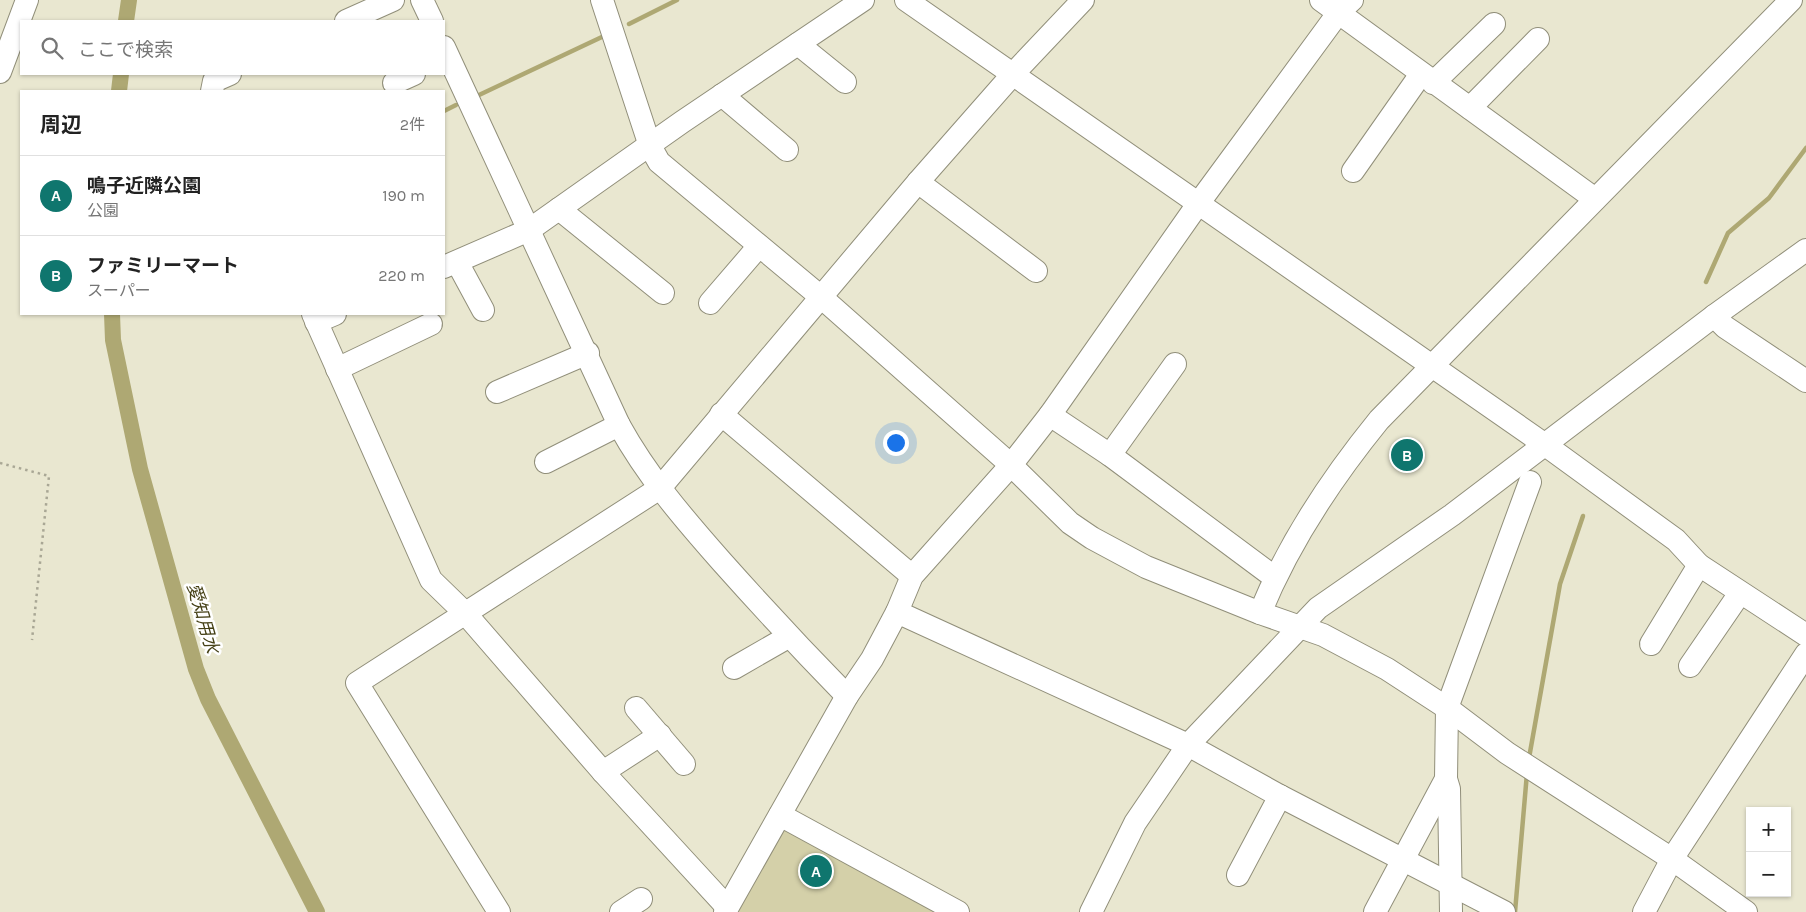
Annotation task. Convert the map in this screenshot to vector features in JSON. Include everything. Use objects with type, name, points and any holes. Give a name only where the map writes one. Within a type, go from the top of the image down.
[{"type":"street","points":[[0,72],[27,0]]},
{"type":"street","points":[[348,20],[393,0]]},
{"type":"street","points":[[422,0],[432,20]]},
{"type":"street","points":[[602,0],[650,146],[665,168],[821,297],[1011,465],[1070,523],[1092,538],[1146,567],[1299,628],[1322,634],[1387,669],[1447,708],[1528,766],[1672,859],[1746,912]]},
{"type":"street","points":[[483,310],[450,265],[529,230],[722,95],[863,0]]},
{"type":"street","points":[[906,0],[1544,444],[1676,540],[1699,565],[1806,635]]},
{"type":"street","points":[[499,912],[357,682],[660,488],[918,182],[1013,74],[1083,0]]},
{"type":"street","points":[[1260,613],[1274,577],[1319,499],[1342,465],[1379,420],[1430,365],[1791,0]]},
{"type":"street","points":[[322,316],[337,368],[431,580],[465,613],[603,772],[726,909],[847,696],[872,659],[897,612],[912,576],[1011,465],[1050,415],[1337,4],[1427,79],[1595,199]]},
{"type":"street","points":[[1353,171],[1427,79],[1494,24]]},
{"type":"street","points":[[1470,108],[1538,39]]},
{"type":"street","points":[[798,44],[844,82]]},
{"type":"street","points":[[445,55],[588,353],[619,425],[636,456],[686,522],[788,637],[847,696]]},
{"type":"street","points":[[212,90],[214,81],[228,75]]},
{"type":"street","points":[[722,95],[787,150]]},
{"type":"street","points":[[918,182],[1036,271]]},
{"type":"street","points":[[559,209],[663,293]]},
{"type":"street","points":[[710,303],[759,246]]},
{"type":"street","points":[[1091,912],[1135,822],[1188,746],[1318,608],[1452,515],[1714,316],[1806,250]]},
{"type":"street","points":[[1714,316],[1725,327],[1806,381]]},
{"type":"street","points":[[337,368],[432,324]]},
{"type":"street","points":[[497,392],[588,353]]},
{"type":"street","points":[[1110,455],[1175,364]]},
{"type":"street","points":[[721,414],[912,576]]},
{"type":"street","points":[[1050,415],[1110,455],[1274,577]]},
{"type":"street","points":[[546,462],[619,425]]},
{"type":"street","points":[[1451,912],[1449,789],[1446,779],[1447,708],[1530,482]]},
{"type":"street","points":[[1651,644],[1699,565]]},
{"type":"street","points":[[1690,666],[1740,593]]},
{"type":"street","points":[[897,612],[1188,746],[1504,912]]},
{"type":"street","points":[[734,668],[788,637]]},
{"type":"street","points":[[1644,912],[1672,859],[1806,654]]},
{"type":"street","points":[[636,708],[684,764]]},
{"type":"street","points":[[603,772],[660,735]]},
{"type":"street","points":[[1375,912],[1446,779]]},
{"type":"street","points":[[1238,875],[1280,796]]},
{"type":"street","points":[[780,815],[958,912]]},
{"type":"street","points":[[621,912],[641,899]]},
{"type":"path","points":[[0,463],[49,476],[32,640]]},
{"type":"shaded area","points":[[780,815],[958,912],[725,912]]},
{"type":"waterway","name":"愛知用水","points":[[126,20],[129,0]]},
{"type":"waterway","points":[[629,24],[677,0]]},
{"type":"waterway","points":[[479,95],[604,36]]},
{"type":"waterway","name":"愛知用水","points":[[119,90],[121,75]]},
{"type":"waterway","points":[[445,110],[456,105]]},
{"type":"waterway","points":[[1706,282],[1728,233],[1769,198],[1806,148]]},
{"type":"waterway","name":"愛知用水","points":[[112,315],[113,340],[140,469],[196,669],[208,699],[317,912]]},
{"type":"waterway","points":[[1529,758],[1560,584],[1583,516]]},
{"type":"waterway","points":[[1515,912],[1527,773]]},
{"type":"place","name":"ファミリーマート","points":[[1407,455]]},
{"type":"place","name":"鳴子近隣公園","points":[[816,871]]}]
